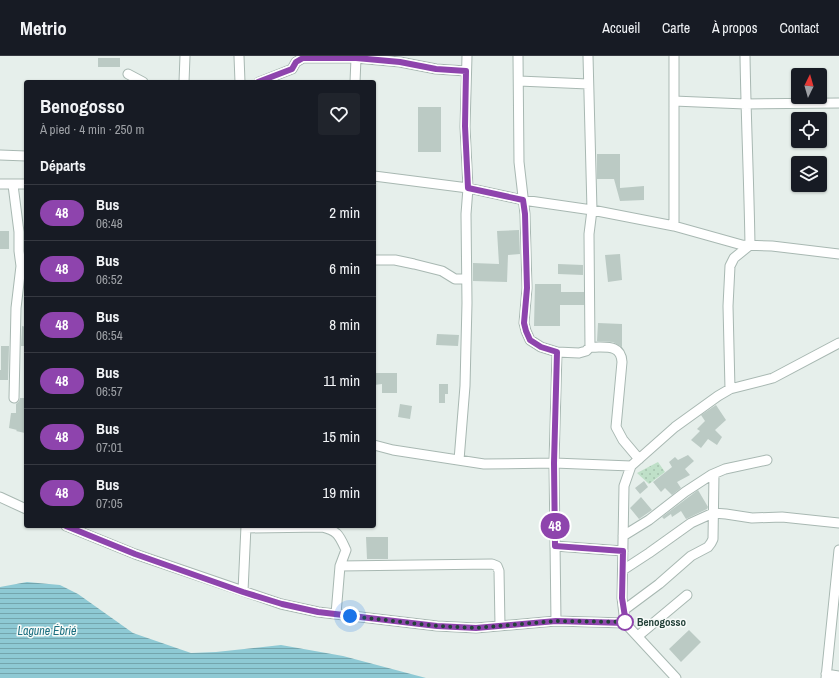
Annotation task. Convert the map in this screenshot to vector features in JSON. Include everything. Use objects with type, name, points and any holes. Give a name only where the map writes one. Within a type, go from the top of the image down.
[{"type":"street","points":[[184,80],[185,56]]},
{"type":"street","points":[[239,56],[240,80]]},
{"type":"street","points":[[459,460],[465,386],[466,214],[468,188],[465,126],[467,56]]},
{"type":"street","points":[[518,56],[519,162],[525,214],[527,288],[524,323],[526,331],[530,340],[541,347],[557,352],[579,353],[590,348],[615,348],[619,351],[621,356],[616,427],[623,440],[639,459]]},
{"type":"street","points":[[588,56],[592,210],[589,234],[590,348]]},
{"type":"street","points":[[674,56],[674,226]]},
{"type":"street","points":[[745,56],[745,104],[748,131],[750,245]]},
{"type":"street","points":[[263,80],[292,69],[296,62],[303,58],[356,58],[400,62],[436,69],[466,71]]},
{"type":"street","points":[[355,80],[356,58]]},
{"type":"street","points":[[128,74],[138,80]]},
{"type":"street","points":[[519,81],[588,84]]},
{"type":"street","points":[[674,101],[745,104],[839,103]]},
{"type":"street","points":[[0,155],[24,156]]},
{"type":"street","points":[[376,176],[468,188],[523,200],[592,210],[674,226],[707,234],[736,244],[772,246],[839,254]]},
{"type":"street","points":[[0,184],[24,184]]},
{"type":"street","points":[[13,185],[19,232],[21,266],[16,308],[14,398]]},
{"type":"street","points":[[730,389],[728,306],[730,266],[734,258],[750,245]]},
{"type":"street","points":[[376,260],[408,262],[442,271],[455,278],[466,279]]},
{"type":"street","points":[[676,678],[626,623],[622,598],[624,486],[631,466],[690,416],[730,389],[773,378],[839,343]]},
{"type":"street","points":[[556,621],[554,463],[557,352]]},
{"type":"street","points":[[376,446],[393,450],[484,464],[554,463],[631,466]]},
{"type":"street","points":[[623,536],[648,520],[685,492],[714,474],[725,469],[767,460]]},
{"type":"street","points":[[624,610],[659,584],[691,556],[711,543],[713,538],[714,474]]},
{"type":"street","points":[[0,498],[24,508]]},
{"type":"street","points":[[623,570],[691,523],[713,513],[752,518],[782,517],[839,523]]},
{"type":"street","points":[[71,528],[135,554],[243,592],[282,604],[336,614],[437,626],[476,628],[556,621],[626,623]]},
{"type":"street","points":[[243,592],[246,528]]},
{"type":"street","points":[[327,528],[338,533],[346,550],[340,566],[336,614]]},
{"type":"street","points":[[555,546],[623,551]]},
{"type":"street","points":[[839,550],[836,614],[826,676],[839,676]]},
{"type":"street","points":[[340,566],[492,564],[497,566],[499,571],[500,625]]},
{"type":"street","points":[[638,636],[686,595]]},
{"type":"green space","points":[[658,462],[665,472],[649,484],[637,473]]},
{"type":"water","name":"Lagune Ébrié","points":[[27,582],[60,585],[78,594],[133,633],[191,653],[216,652],[281,645],[343,656],[426,678],[0,678],[0,587]]},
{"type":"building","points":[[98,58],[120,58],[120,67],[98,67]]},
{"type":"building","points":[[418,107],[441,107],[441,152],[418,152]]},
{"type":"building","points":[[597,154],[620,154],[620,188],[644,186],[644,200],[620,201],[614,179],[597,179]]},
{"type":"building","points":[[519,230],[520,254],[508,255],[507,282],[473,281],[473,263],[499,264],[497,231]]},
{"type":"building","points":[[0,231],[9,231],[9,249],[0,249]]},
{"type":"building","points":[[620,254],[622,280],[608,282],[605,255]]},
{"type":"building","points":[[558,264],[583,265],[583,275],[558,274]]},
{"type":"building","points":[[535,284],[561,284],[561,292],[584,292],[584,305],[560,305],[560,326],[534,326]]},
{"type":"building","points":[[598,323],[622,324],[622,347],[613,342],[597,341]]},
{"type":"building","points":[[22,326],[24,326],[24,346],[21,346]]},
{"type":"building","points":[[437,334],[459,335],[458,346],[436,345]]},
{"type":"building","points":[[1,346],[9,346],[8,380],[0,380]]},
{"type":"building","points":[[376,373],[397,373],[397,393],[382,393],[382,384],[376,385]]},
{"type":"building","points":[[439,384],[448,384],[448,394],[445,394],[445,403],[439,403]]},
{"type":"building","points":[[20,398],[24,398],[24,433],[9,428],[11,413],[16,413],[16,404]]},
{"type":"building","points":[[400,404],[412,406],[410,419],[398,417]]},
{"type":"building","points":[[716,405],[726,420],[715,430],[722,437],[717,445],[708,439],[701,448],[691,440],[700,431],[697,429],[705,421],[701,415]]},
{"type":"building","points":[[688,455],[694,461],[685,469],[690,475],[677,482],[681,488],[672,495],[665,488],[661,492],[653,482],[672,467],[669,462],[675,457],[678,460]]},
{"type":"building","points":[[644,481],[648,487],[640,494],[635,488]]},
{"type":"building","points":[[698,490],[708,507],[707,509],[686,519],[681,511],[672,517],[671,514],[664,519],[662,517]]},
{"type":"building","points":[[641,497],[652,510],[639,519],[630,508]]},
{"type":"building","points":[[366,537],[388,537],[388,559],[367,559]]},
{"type":"building","points":[[689,630],[701,642],[681,662],[669,649]]},
{"type":"bus line","name":"48","points":[[71,528],[135,554],[243,592],[282,604],[318,612],[437,626],[476,628],[556,621],[626,623],[622,598],[623,551],[555,546],[554,463],[557,352],[541,347],[530,340],[524,323],[527,288],[525,214],[523,200],[468,188],[465,126],[466,71],[436,69],[400,62],[356,58],[303,58],[296,62],[292,69],[264,80]]},
{"type":"place","name":"Benogosso","points":[[625,622]]},
{"type":"route","points":[[350,616],[437,626],[476,628],[556,621],[626,623],[625,622]]}]
